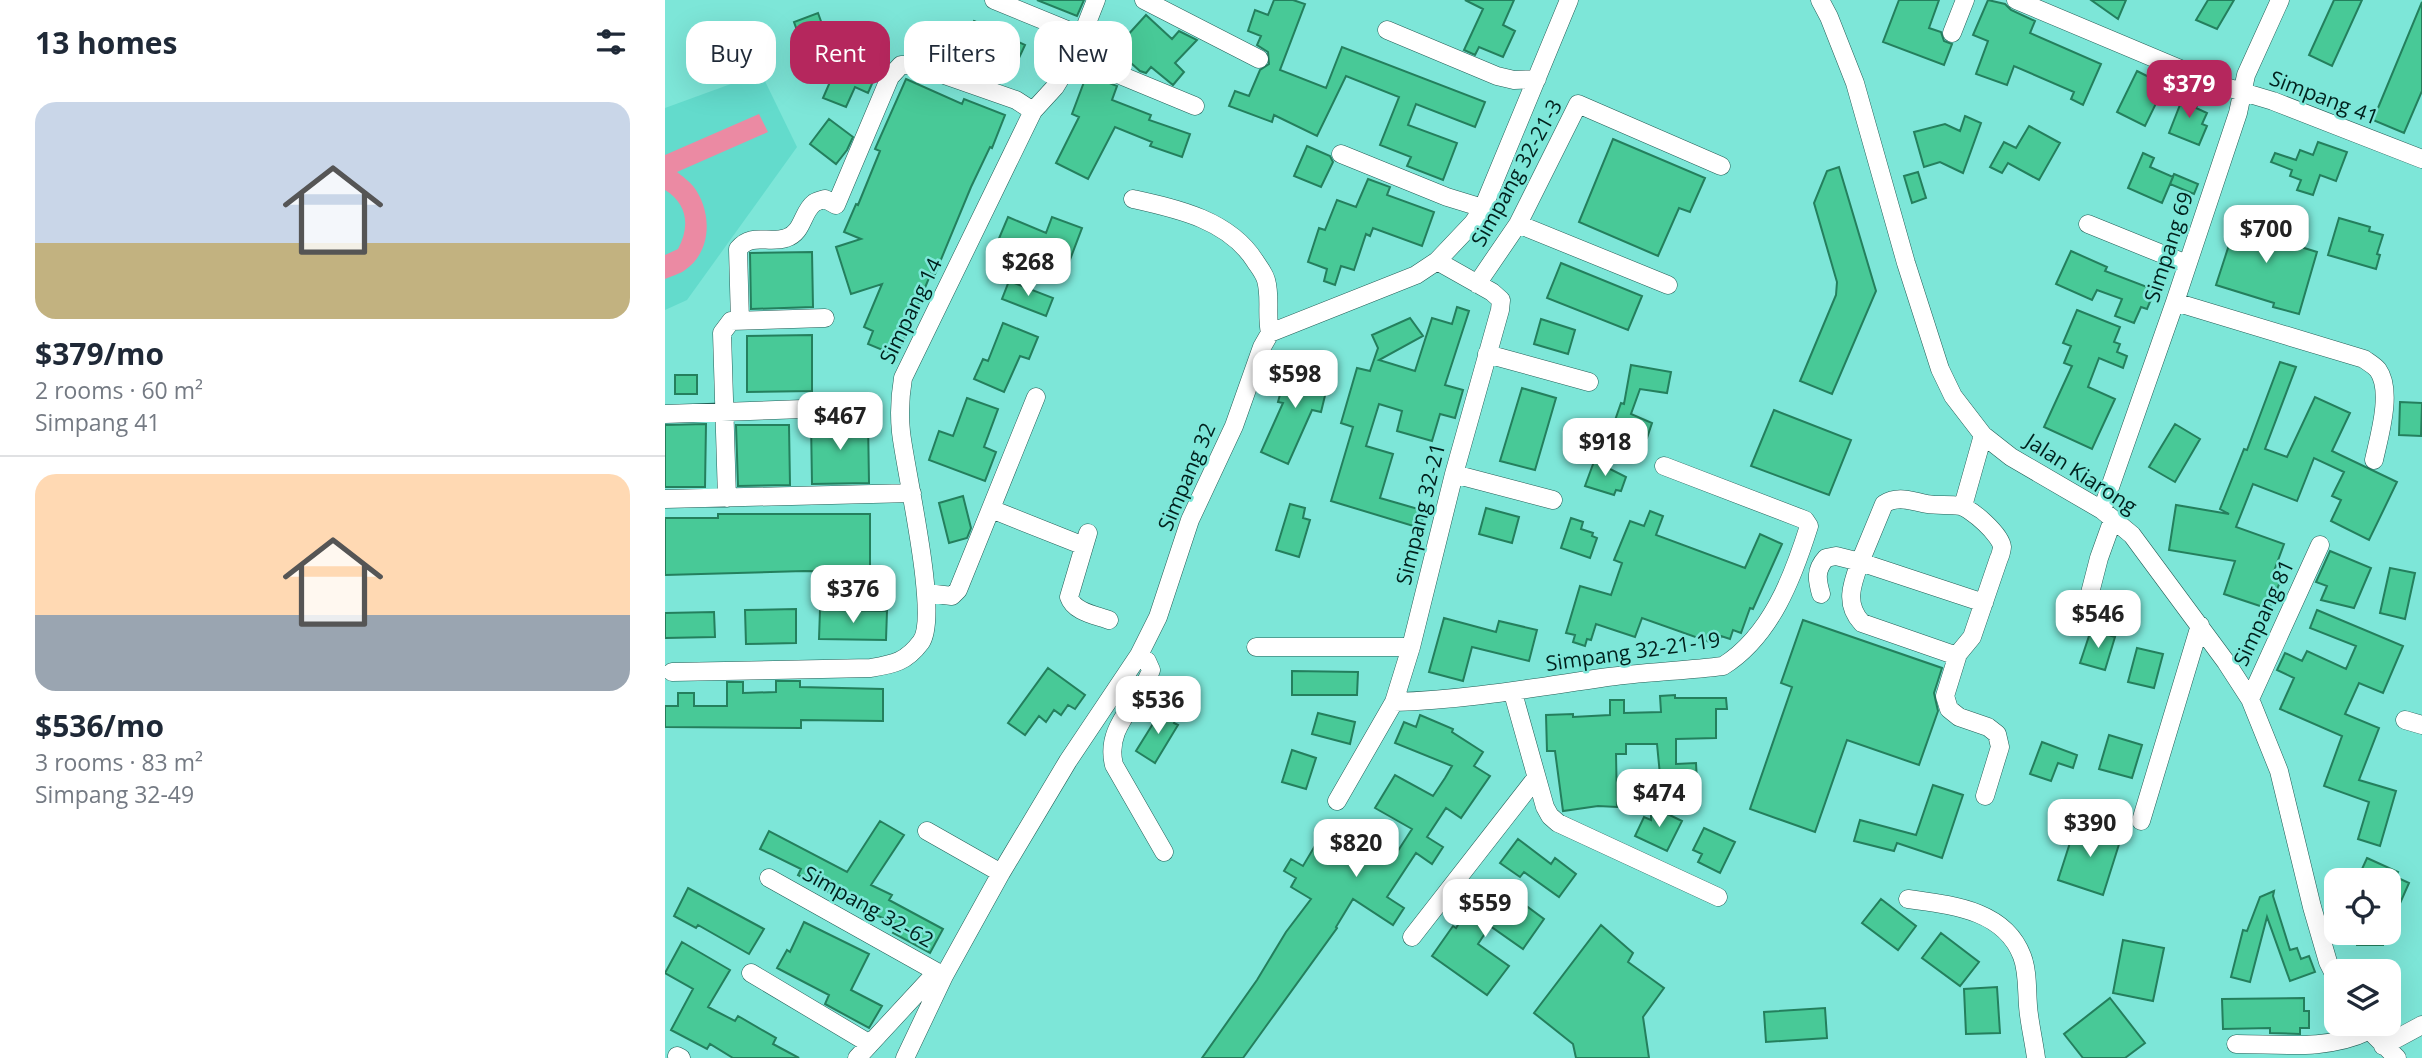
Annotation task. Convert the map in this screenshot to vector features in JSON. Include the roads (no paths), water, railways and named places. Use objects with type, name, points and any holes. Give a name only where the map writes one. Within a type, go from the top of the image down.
[{"type":"street","points":[[994,0],[1045,21]]},
{"type":"street","name":"Simpang 14","points":[[1088,21],[1096,0]]},
{"type":"street","points":[[1144,0],[1259,59]]},
{"type":"street","points":[[1133,200],[1165,206],[1220,226],[1248,249],[1266,277],[1270,333],[1416,275],[1437,261],[1483,208],[1569,0]]},
{"type":"street","name":"Jalan Kiarong","points":[[1820,0],[1855,83],[1906,263],[1940,369],[1953,396],[1983,435],[2011,457],[2108,514],[2132,535],[2200,625],[2250,699],[2279,771],[2327,959]]},
{"type":"street","points":[[1952,33],[1965,0]]},
{"type":"street","name":"Simpang 41","points":[[2016,0],[2054,7],[2216,84],[2273,102],[2422,159]]},
{"type":"street","name":"Simpang 69","points":[[2082,624],[2108,514],[2238,113],[2246,75],[2280,0]]},
{"type":"street","points":[[1387,30],[1497,76],[1514,80],[1537,79]]},
{"type":"street","points":[[740,321],[738,249],[751,239],[786,238],[799,229],[813,203],[825,198],[836,205],[890,77],[901,65],[916,65],[1016,100],[1033,111]]},
{"type":"street","points":[[1132,80],[1195,106]]},
{"type":"street","name":"Simpang 14","points":[[672,672],[871,668],[900,663],[923,640],[927,593],[901,432],[899,400],[903,379],[1033,111],[1057,84]]},
{"type":"street","name":"Simpang 32-21-3","points":[[1477,284],[1518,224],[1578,104],[1721,166]]},
{"type":"street","points":[[1341,155],[1447,197],[1483,208]]},
{"type":"street","points":[[1518,224],[1668,285]]},
{"type":"street","points":[[2088,224],[2187,264]]},
{"type":"street","name":"Simpang 32-21","points":[[1337,801],[1394,702],[1411,648],[1501,300],[1437,261]]},
{"type":"street","points":[[2175,302],[2364,359],[2378,370],[2384,387],[2384,410],[2374,460]]},
{"type":"street","points":[[727,498],[722,333],[731,321],[825,317]]},
{"type":"street","name":"Simpang 32","points":[[905,1058],[944,976],[1001,873],[1068,761],[1139,655],[1158,617],[1190,520],[1234,426],[1262,347],[1270,333]]},
{"type":"street","points":[[1487,354],[1589,382]]},
{"type":"street","points":[[927,593],[952,596],[958,590],[1036,397]]},
{"type":"street","points":[[665,414],[803,409]]},
{"type":"street","points":[[1963,506],[1983,435]]},
{"type":"street","name":"Simpang 32-21-19","points":[[1394,702],[1434,701],[1603,678],[1723,666],[1738,657],[1778,605],[1809,526],[1805,520],[1664,466]]},
{"type":"street","points":[[1454,474],[1553,500]]},
{"type":"street","points":[[665,499],[912,493]]},
{"type":"street","points":[[1957,656],[1862,623],[1850,603],[1852,586],[1878,513],[1884,504],[1892,499],[1963,506],[1993,530],[2002,548],[1972,637],[1957,656],[1945,696],[1949,709],[1959,717],[1988,727],[1997,734],[2000,747],[1985,796]]},
{"type":"street","points":[[991,509],[1086,539],[1069,597],[1071,605],[1109,620]]},
{"type":"street","name":"Simpang 81","points":[[2250,699],[2320,545]]},
{"type":"street","points":[[1821,594],[1817,571],[1826,558],[1836,556],[1984,603]]},
{"type":"street","points":[[2141,821],[2200,625]]},
{"type":"street","points":[[1256,646],[1411,648]]},
{"type":"street","points":[[1139,655],[1147,661],[1151,670],[1141,691],[1120,721],[1114,734],[1111,754],[1114,765],[1164,852]]},
{"type":"street","points":[[1513,692],[1545,807],[1558,822],[1718,897]]},
{"type":"street","points":[[1412,937],[1537,778]]},
{"type":"street","points":[[927,831],[1001,873]]},
{"type":"street","name":"Simpang 32-62","points":[[769,878],[944,976]]},
{"type":"street","points":[[1908,899],[1951,905],[1978,914],[1998,923],[2012,937],[2023,957],[2035,1058]]},
{"type":"street","points":[[751,973],[870,1044]]},
{"type":"street","name":"Simpang 32","points":[[857,1058],[931,978],[944,976]]},
{"type":"street","points":[[2374,1036],[2390,1052],[2422,1025]]},
{"type":"street","points":[[2236,1044],[2326,1044],[2343,1041],[2351,1036]]}]
